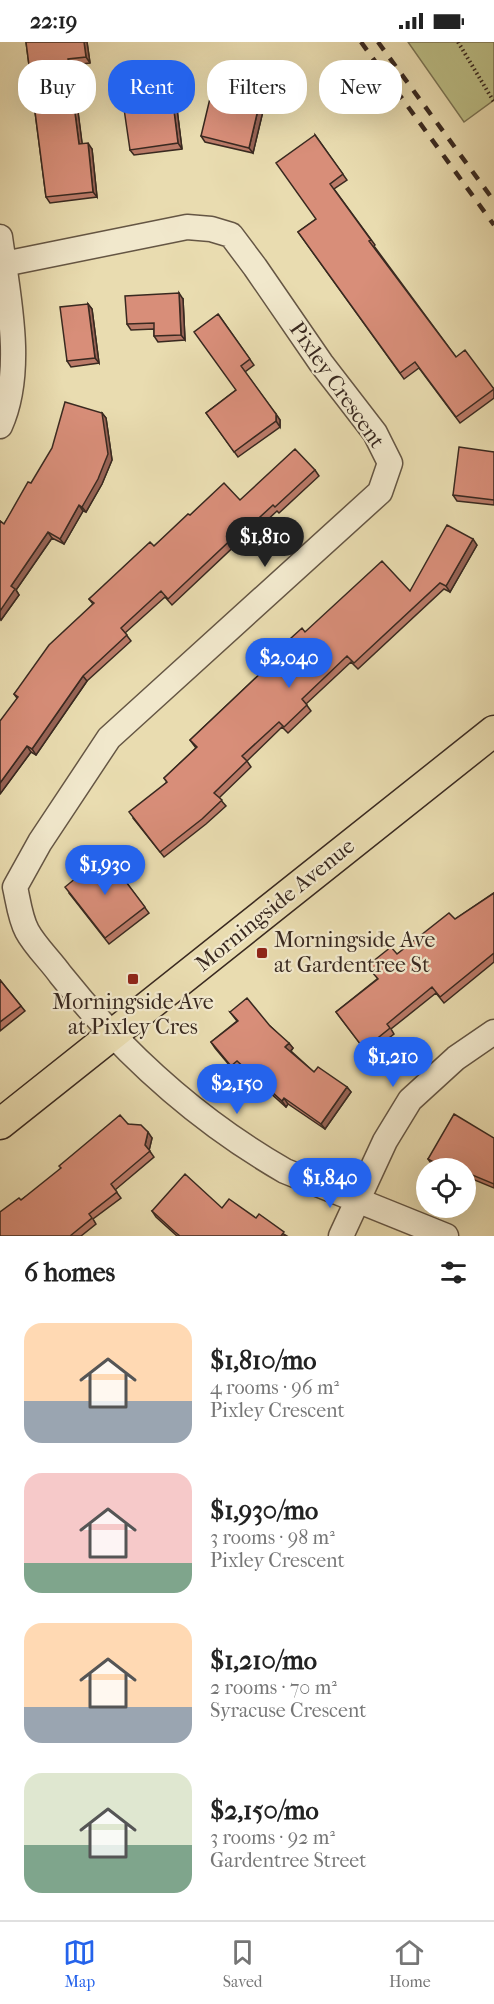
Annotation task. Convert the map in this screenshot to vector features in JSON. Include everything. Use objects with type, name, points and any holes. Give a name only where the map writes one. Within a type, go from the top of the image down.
[{"type":"main road","name":"Morningside Avenue","points":[[0,1124],[494,731]]},
{"type":"street","name":"Pixley Crescent","points":[[3,264],[187,227],[211,229],[231,235],[321,363],[375,433],[390,463],[380,492],[109,738],[40,842],[15,887],[26,930],[81,1000],[189,1107],[285,1171],[446,1236]]},
{"type":"street","points":[[0,237],[14,347],[12,383],[0,426]]},
{"type":"street","points":[[341,1236],[385,1141],[410,1100],[456,1058],[494,1032]]},
{"type":"path","points":[[458,42],[494,102]]},
{"type":"green space","points":[[408,42],[494,42],[494,100],[464,122]]},
{"type":"building","points":[[26,42],[84,42],[86,57],[68,60],[28,60]]},
{"type":"building","points":[[207,111],[207,114],[257,114],[249,148],[201,136]]},
{"type":"building","points":[[35,114],[75,114],[79,144],[88,143],[93,192],[46,197]]},
{"type":"building","points":[[125,114],[174,114],[178,143],[130,150]]},
{"type":"building","points":[[315,135],[343,174],[330,184],[371,240],[369,241],[456,357],[465,350],[494,389],[456,417],[415,362],[400,373],[298,232],[316,219],[276,163]]},
{"type":"building","points":[[179,293],[181,335],[154,336],[154,323],[127,324],[125,296]]},
{"type":"building","points":[[88,304],[95,358],[67,361],[60,307]]},
{"type":"building","points":[[218,314],[250,359],[241,366],[276,414],[276,421],[234,452],[206,413],[236,390],[194,332]]},
{"type":"building","points":[[65,402],[102,413],[108,454],[98,479],[82,507],[79,505],[60,539],[48,532],[11,586],[15,589],[0,611],[0,521],[4,524],[28,482],[31,483],[52,448]]},
{"type":"building","points":[[459,447],[494,452],[494,500],[453,495]]},
{"type":"building","points":[[295,449],[315,470],[275,507],[273,505],[248,528],[239,535],[237,534],[168,599],[161,591],[121,628],[127,635],[83,676],[32,749],[27,746],[0,783],[0,721],[18,697],[14,694],[49,645],[94,603],[89,599],[150,542],[154,546],[224,483],[240,500]]},
{"type":"building","points":[[447,525],[473,539],[446,586],[440,583],[354,663],[347,656],[302,699],[307,705],[284,727],[279,722],[242,756],[247,761],[214,793],[222,800],[160,852],[129,812],[167,782],[164,778],[197,747],[190,740],[283,652],[279,649],[302,628],[305,632],[382,561],[410,591]]},
{"type":"building","points":[[105,854],[145,907],[105,938],[65,887]]},
{"type":"building","points":[[494,893],[494,953],[440,997],[432,987],[387,1024],[390,1028],[364,1049],[336,1012],[378,979],[367,966],[391,947],[397,954],[449,913],[455,919]]},
{"type":"building","points":[[0,980],[21,1006],[0,1022]]},
{"type":"building","points":[[247,998],[270,1026],[289,1043],[285,1047],[314,1072],[318,1067],[347,1087],[321,1124],[284,1098],[282,1101],[237,1061],[231,1066],[211,1042],[238,1021],[230,1012]]},
{"type":"building","points":[[454,1114],[494,1138],[494,1184],[476,1177],[476,1158],[429,1158]]},
{"type":"building","points":[[120,1115],[128,1124],[141,1125],[148,1132],[145,1145],[150,1151],[111,1184],[117,1192],[89,1214],[92,1218],[70,1236],[0,1236],[0,1212],[19,1198],[21,1200],[61,1168],[59,1166]]},
{"type":"building","points":[[185,1174],[222,1208],[229,1199],[256,1218],[259,1214],[284,1232],[281,1236],[180,1236],[152,1211]]},
{"type":"railway","points":[[361,42],[494,225]]},
{"type":"railway","points":[[378,42],[494,201]]},
{"type":"place","name":"Morningside Ave at Gardentree St","points":[[262,953]]},
{"type":"place","name":"Morningside Ave at Pixley Cres","points":[[133,979]]}]
